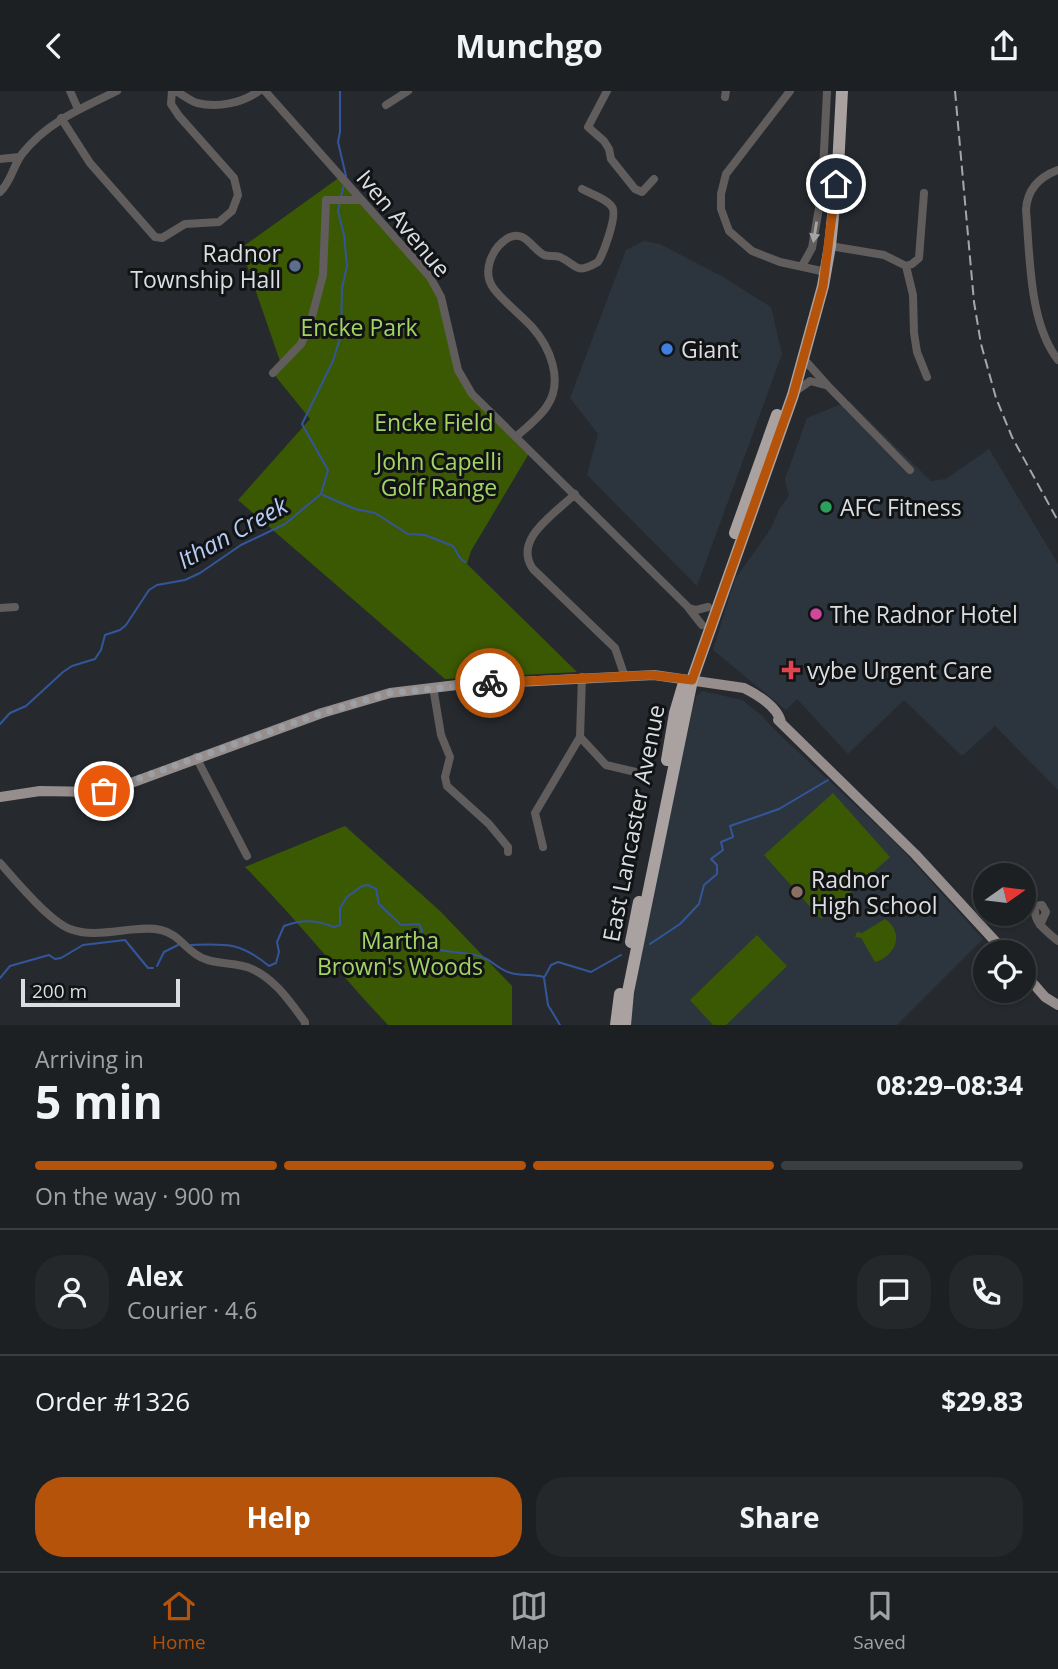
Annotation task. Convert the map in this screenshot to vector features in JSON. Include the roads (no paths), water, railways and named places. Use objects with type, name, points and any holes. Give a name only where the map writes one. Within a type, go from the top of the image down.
[{"type":"highway","name":"East Lancaster Avenue","points":[[614,1025],[675,713],[793,395],[826,272],[839,150],[842,91]]},
{"type":"highway","name":"East Lancaster Avenue","points":[[625,1025],[628,992],[688,679],[702,625],[785,392],[802,356]]},
{"type":"main road","points":[[0,797],[40,792],[98,792],[120,787],[195,757],[390,693],[433,687],[582,677],[654,675],[688,679],[705,687],[754,699],[782,722],[915,854],[994,940]]},
{"type":"main road","points":[[1036,987],[1045,997],[1058,1005]]},
{"type":"street","points":[[69,91],[78,109]]},
{"type":"street","points":[[0,192],[19,157],[34,140],[61,118],[117,91]]},
{"type":"street","points":[[61,118],[90,163],[155,237],[162,238],[185,224],[219,222],[232,211],[238,195],[234,178],[179,116],[172,104],[174,91],[196,103],[227,104],[249,98],[259,91]]},
{"type":"street","name":"Iven Avenue","points":[[265,91],[430,277],[441,297],[458,370],[472,394],[687,606],[702,625]]},
{"type":"street","points":[[386,105],[408,91]]},
{"type":"street","points":[[607,91],[589,127],[610,149],[611,159],[635,189],[642,192],[654,179]]},
{"type":"street","points":[[790,91],[726,174],[720,203],[726,225],[737,240],[752,251],[826,272]]},
{"type":"street","points":[[802,266],[812,248],[822,191],[827,91]]},
{"type":"street","points":[[0,159],[19,157]]},
{"type":"street","points":[[1058,170],[1044,176],[1032,188],[1026,210],[1038,319],[1046,341],[1058,361]]},
{"type":"street","points":[[517,436],[548,406],[555,388],[555,377],[548,354],[537,333],[492,286],[489,264],[501,245],[509,238],[519,236],[527,239],[544,255],[560,257],[575,269],[582,269],[597,262],[613,222],[614,210],[611,205],[582,190]]},
{"type":"street","points":[[830,246],[884,255],[906,266],[912,264],[919,258],[923,193]]},
{"type":"street","points":[[273,373],[301,344],[310,324],[323,275],[326,200],[361,200]]},
{"type":"street","points":[[906,266],[913,295],[917,352],[927,377]]},
{"type":"street","points":[[802,356],[910,470]]},
{"type":"street","points":[[793,395],[800,386],[810,381],[828,386]]},
{"type":"street","points":[[575,494],[531,537],[527,545],[527,557],[533,569],[615,648],[625,677]]},
{"type":"street","points":[[687,606],[696,610],[708,607]]},
{"type":"street","points":[[0,608],[15,607]]},
{"type":"street","points":[[542,847],[535,813],[580,737],[582,677]]},
{"type":"street","points":[[433,687],[441,735],[450,757],[445,777],[447,786],[489,824],[508,847],[508,852]]},
{"type":"street","points":[[580,737],[606,765],[640,773]]},
{"type":"street","points":[[195,757],[247,856]]},
{"type":"street","points":[[0,863],[56,921],[67,928],[83,933],[159,930],[179,938],[194,954],[205,960],[252,968],[283,992],[305,1025]]},
{"type":"street","points":[[1040,925],[1058,941]]},
{"type":"waterway","name":"Ithan Creek","points":[[340,91],[338,142],[346,176]]},
{"type":"waterway","name":"Ithan Creek","points":[[341,196],[344,185]]},
{"type":"waterway","name":"Ithan Creek","points":[[0,724],[10,713],[26,706],[63,672],[72,666],[95,659],[105,635],[126,625],[149,590],[157,585],[185,580],[200,573],[241,545],[285,524],[321,494],[328,470],[302,424],[333,361],[341,335],[342,288],[347,266],[338,211],[340,202]]},
{"type":"waterway","points":[[323,495],[355,509],[375,513],[408,534],[425,535],[453,546],[465,562]]},
{"type":"waterway","points":[[650,944],[680,924],[699,904],[704,885],[717,874],[717,865],[711,859],[723,850],[721,842],[733,837],[730,826],[779,809],[828,780]]},
{"type":"waterway","points":[[191,945],[232,946],[249,952],[269,966],[276,963],[279,952],[277,942],[284,926],[309,921],[334,927],[340,925],[340,908],[347,897],[362,886],[368,885],[376,889],[379,904],[401,925],[419,924],[421,937],[433,947],[482,957],[511,973],[544,977]]},
{"type":"waterway","points":[[0,978],[10,966],[49,955],[55,959],[61,958],[83,945],[125,940],[148,968],[153,968]]},
{"type":"waterway","points":[[157,966],[164,952],[178,945]]},
{"type":"waterway","points":[[545,976],[551,965],[558,962],[591,972],[621,955]]},
{"type":"waterway","points":[[544,978],[548,1005],[560,1025]]},
{"type":"railway","points":[[955,91],[974,302],[981,344],[996,398],[1012,437],[1058,521]]},
{"type":"place","name":"Radnor Township Hall","points":[[295,266]]},
{"type":"place","name":"Giant","points":[[667,349]]},
{"type":"place","name":"AFC Fitness","points":[[826,507]]},
{"type":"place","name":"The Radnor Hotel","points":[[816,614]]},
{"type":"place","name":"vybe Urgent Care","points":[[791,670]]},
{"type":"place","name":"Radnor High School","points":[[797,892]]},
{"type":"park label","name":"Encke Park","points":[[359,327]]},
{"type":"park label","name":"Encke Field","points":[[434,422]]},
{"type":"park label","name":"John Capelli Golf Range","points":[[439,474]]},
{"type":"park label","name":"Martha Brown's Woods","points":[[400,953]]}]
